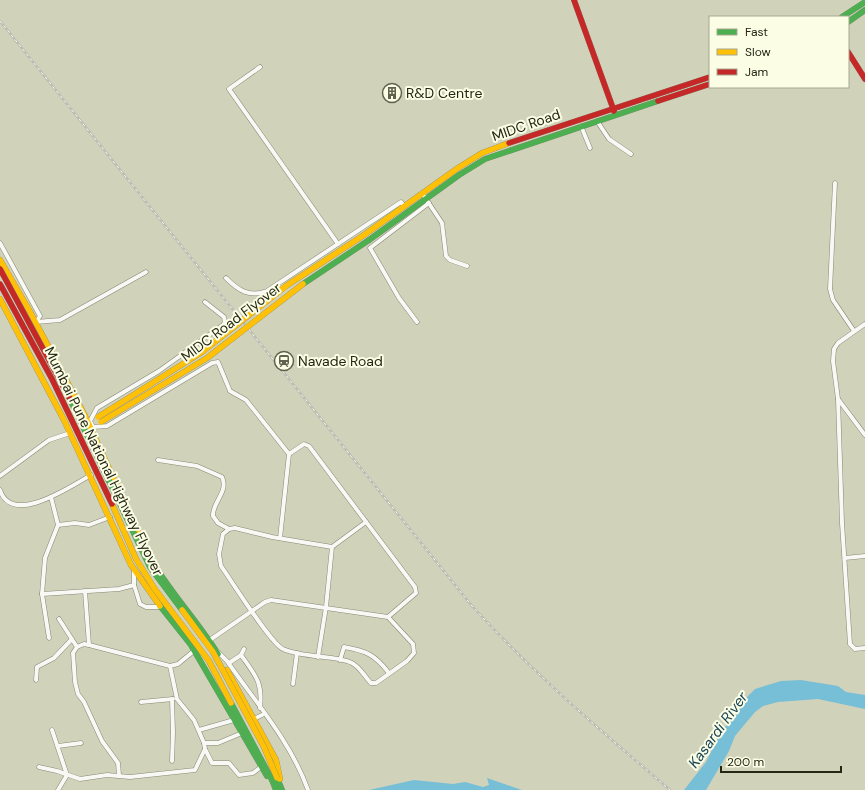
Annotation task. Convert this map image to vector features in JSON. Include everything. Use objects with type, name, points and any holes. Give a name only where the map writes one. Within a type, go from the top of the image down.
[{"type":"main road","points":[[574,0],[615,114]]},
{"type":"main road","points":[[844,16],[865,2]]},
{"type":"main road","points":[[849,21],[865,10]]},
{"type":"main road","points":[[849,54],[865,79]]},
{"type":"main road","name":"MIDC Road","points":[[366,233],[482,153],[613,107],[709,77]]},
{"type":"main road","name":"MIDC Road","points":[[370,238],[428,201],[484,159],[615,114],[709,84]]},
{"type":"main road","points":[[366,233],[370,238]]},
{"type":"main road","name":"MIDC Road Flyover","points":[[70,433],[73,428],[98,417],[202,352],[286,286],[325,262],[366,233]]},
{"type":"main road","name":"MIDC Road Flyover","points":[[70,433],[76,433],[92,427],[207,358],[289,294],[370,238]]},
{"type":"main road","points":[[0,260],[36,322],[89,421],[150,559],[210,641],[276,760],[282,790]]},
{"type":"main road","name":"Mumbai Pune National Highway Flyover","points":[[0,269],[79,415],[150,568],[212,652],[264,747],[275,779],[276,790]]},
{"type":"main road","name":"Mumbai Pune National Highway Flyover","points":[[0,284],[52,379],[85,445],[136,559],[154,588],[189,632],[206,657],[282,790]]},
{"type":"main road","points":[[0,299],[91,475],[134,568],[161,607],[194,650],[261,767],[276,790]]},
{"type":"street","points":[[260,67],[229,89],[338,244]]},
{"type":"street","points":[[597,120],[609,139],[631,154]]},
{"type":"street","points":[[581,126],[590,148]]},
{"type":"street","points":[[834,183],[830,289],[833,300],[854,331]]},
{"type":"street","points":[[422,193],[442,223],[446,256],[450,260],[467,266]]},
{"type":"street","points":[[417,322],[399,298],[370,248],[428,201]]},
{"type":"street","points":[[226,278],[236,288],[244,293],[259,294],[267,291],[401,202],[404,206]]},
{"type":"street","points":[[0,243],[40,316],[36,322]]},
{"type":"street","points":[[36,322],[60,320],[146,272]]},
{"type":"street","points":[[89,421],[97,408],[159,371],[223,326],[225,322],[224,317],[205,302]]},
{"type":"street","points":[[865,324],[854,331],[834,349],[833,360],[838,399],[850,644],[854,649],[865,648]]},
{"type":"street","points":[[92,427],[107,426],[212,363],[218,362],[230,391],[246,400],[289,454],[280,538]]},
{"type":"street","points":[[838,399],[865,435]]},
{"type":"street","points":[[0,476],[49,440],[70,433]]},
{"type":"street","points":[[289,454],[304,444],[309,446],[416,590],[415,595],[388,617]]},
{"type":"street","points":[[158,460],[197,466],[217,473],[222,477],[224,481],[223,493],[216,504],[213,516],[218,523],[229,529]]},
{"type":"street","points":[[0,490],[2,496],[15,505],[32,505],[51,497],[91,475]]},
{"type":"street","points":[[49,638],[42,594],[45,558],[58,525],[51,497]]},
{"type":"street","points":[[58,525],[75,523],[89,525],[110,517]]},
{"type":"street","points":[[119,775],[118,763],[102,740],[84,702],[78,694],[73,674],[73,653],[77,647],[84,644],[170,666],[178,664],[194,650],[210,641],[252,612],[271,600],[388,617],[413,644],[414,650],[412,656],[407,662],[376,683],[371,683],[352,663],[297,653],[280,647],[252,612],[221,566],[219,560],[223,534],[229,529],[235,528],[332,547],[366,522]]},
{"type":"street","points":[[318,657],[326,607],[332,547]]},
{"type":"street","points":[[845,558],[865,556]]},
{"type":"street","points":[[134,568],[134,585],[142,606],[161,607]]},
{"type":"street","points":[[42,594],[119,589],[134,585]]},
{"type":"street","points":[[85,591],[89,645]]},
{"type":"street","points":[[59,619],[77,647]]},
{"type":"street","points":[[36,680],[37,667],[54,658],[72,639]]},
{"type":"street","points":[[340,660],[344,647],[364,651],[377,658],[390,673]]},
{"type":"street","points":[[214,648],[229,663],[296,760],[308,790]]},
{"type":"street","points":[[229,663],[241,655],[244,649]]},
{"type":"street","points":[[294,684],[297,653]]},
{"type":"street","points":[[241,655],[259,680],[262,695],[260,708]]},
{"type":"street","points":[[170,666],[174,699],[172,762]]},
{"type":"street","points":[[141,702],[174,699],[190,713],[199,730],[205,749],[212,763],[229,763],[239,775],[253,772],[261,767]]},
{"type":"street","points":[[254,719],[264,714]]},
{"type":"street","points":[[199,730],[234,720]]},
{"type":"street","points":[[52,730],[67,775],[58,790]]},
{"type":"street","points":[[204,743],[218,743],[242,733]]},
{"type":"street","points":[[58,746],[81,743]]},
{"type":"street","points":[[39,767],[57,770],[80,779],[107,774],[130,777],[195,770],[205,749]]},
{"type":"water","points":[[801,680],[838,686],[846,692],[865,695],[865,709],[818,699],[778,702],[763,706],[755,712],[735,736],[729,751],[706,790],[684,790],[706,762],[721,732],[743,705],[746,698],[755,689],[781,681]]},
{"type":"water","points":[[487,778],[522,790],[369,790],[414,780],[453,784],[465,782],[483,787],[489,785]]},
{"type":"railway","points":[[0,21],[472,606],[543,678],[593,724],[670,790]]},
{"type":"traffic: fast","points":[[844,16],[865,2]]},
{"type":"traffic: fast","points":[[849,21],[865,10]]},
{"type":"traffic: fast","points":[[369,240],[459,175],[485,159],[658,101]]},
{"type":"traffic: fast","points":[[303,284],[369,240]]},
{"type":"traffic: fast","points":[[69,397],[150,567],[182,610]]},
{"type":"traffic: fast","points":[[147,553],[163,579],[218,654]]},
{"type":"traffic: fast","points":[[160,606],[191,645],[267,776]]},
{"type":"traffic: fast","points":[[231,703],[272,780]]},
{"type":"traffic: fast","points":[[277,778],[282,790]]},
{"type":"traffic: fast","points":[[272,780],[276,790]]},
{"type":"traffic: slow","points":[[364,235],[458,168],[482,153],[509,143]]},
{"type":"traffic: slow","points":[[98,417],[202,352],[286,286],[364,235]]},
{"type":"traffic: slow","points":[[0,260],[29,310],[85,416],[138,532]]},
{"type":"traffic: slow","points":[[101,422],[207,358],[303,284]]},
{"type":"traffic: slow","points":[[0,299],[64,420],[131,565],[160,606]]},
{"type":"traffic: slow","points":[[112,504],[136,559],[154,588],[209,661],[231,703]]},
{"type":"traffic: slow","points":[[182,610],[213,652],[264,747],[277,778]]},
{"type":"traffic: slow","points":[[227,670],[276,760],[280,779]]},
{"type":"traffic: jam","points":[[574,0],[614,111]]},
{"type":"traffic: jam","points":[[849,54],[865,79]]},
{"type":"traffic: jam","points":[[509,143],[709,77]]},
{"type":"traffic: jam","points":[[658,101],[709,84]]},
{"type":"traffic: jam","points":[[0,269],[69,397]]},
{"type":"traffic: jam","points":[[0,284],[52,379],[112,504]]},
{"type":"place","name":"R&D Centre","points":[[392,93]]},
{"type":"place","name":"Navade Road","points":[[284,361]]},
{"type":"water label","name":"Kasardi River","points":[[718,730]]}]
